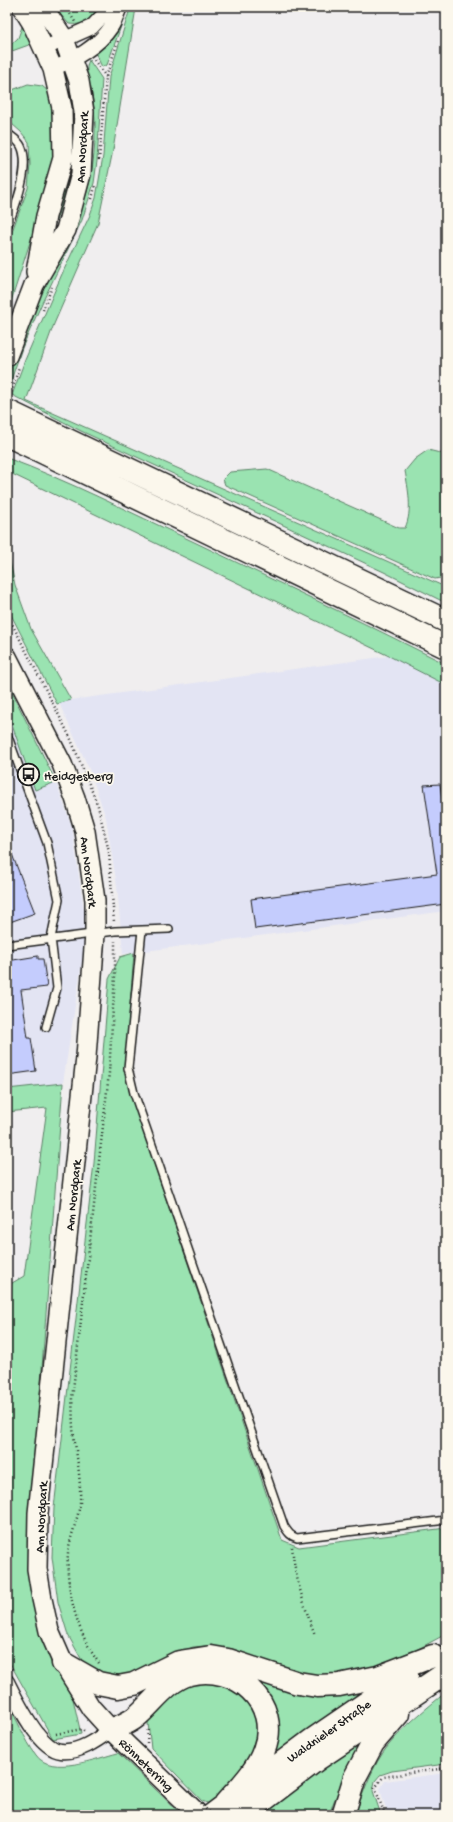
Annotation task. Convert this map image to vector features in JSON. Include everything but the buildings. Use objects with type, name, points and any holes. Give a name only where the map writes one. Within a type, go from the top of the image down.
[{"type":"highway","points":[[7,411],[446,621]]},
{"type":"highway","points":[[14,439],[446,647]]},
{"type":"highway","points":[[63,1663],[98,1683],[118,1687],[134,1684],[179,1662],[211,1657],[228,1660],[298,1683],[324,1686],[339,1685],[443,1663]]},
{"type":"highway","points":[[343,1815],[355,1777],[373,1743],[443,1663]]},
{"type":"highway","name":"Waldnieler Straße","points":[[206,1810],[312,1740],[443,1663]]},
{"type":"highway","name":"Waldnieler Straße","points":[[244,1815],[443,1663]]},
{"type":"highway","points":[[103,1736],[166,1669]]},
{"type":"highway","points":[[103,1736],[130,1721],[172,1682],[188,1675],[206,1671],[231,1677],[246,1685],[258,1696],[266,1716],[268,1727],[267,1739],[261,1757],[253,1771],[206,1810]]},
{"type":"street","name":"Am Nordpark","points":[[22,7],[45,48],[53,69],[62,108],[62,158],[46,216],[34,285]]},
{"type":"street","name":"Am Nordpark","points":[[7,356],[34,285],[66,230],[81,174],[84,112],[79,81],[80,55],[64,39],[43,7]]},
{"type":"street","points":[[45,48],[92,27],[111,7]]},
{"type":"street","points":[[53,69],[80,55],[111,27],[120,7]]},
{"type":"street","name":"Am Nordpark","points":[[7,657],[62,764],[75,798],[85,831],[94,892],[95,934],[86,1057],[38,1513],[37,1568],[49,1631],[63,1663],[92,1708],[103,1736]]},
{"type":"street","points":[[10,1678],[26,1716],[49,1747],[60,1751],[70,1750],[103,1736]]},
{"type":"street","name":"Rönneterring","points":[[103,1736],[206,1810]]},
{"type":"lane","points":[[7,133],[21,145],[24,155],[22,186],[7,227]]},
{"type":"lane","points":[[7,734],[47,843],[59,900],[51,938],[57,988],[46,1027]]},
{"type":"lane","points":[[7,944],[115,931],[169,929]]},
{"type":"lane","points":[[142,930],[128,1068],[134,1092],[284,1526],[291,1536],[298,1538],[446,1520]]},
{"type":"path","points":[[80,55],[106,77]]},
{"type":"path","points":[[291,1536],[294,1565],[302,1597],[315,1635]]},
{"type":"path","points":[[7,1662],[10,1678]]},
{"type":"path","points":[[50,1736],[82,1729],[103,1736]]},
{"type":"path","points":[[385,1815],[376,1788],[383,1777],[446,1768]]},
{"type":"shaded area","points":[[389,656],[446,685],[446,911],[123,954],[117,886],[106,818],[90,771],[59,703],[71,700]]},
{"type":"shaded area","points":[[7,682],[56,782],[72,827],[84,911],[83,955],[63,1083],[7,1089]]},
{"type":"shaded area","points":[[446,1773],[446,1815],[388,1815],[380,1789],[385,1781]]},
{"type":"green space","points":[[54,7],[106,7],[86,23],[69,24]]},
{"type":"green space","points":[[136,8],[113,150],[98,223],[54,324],[26,401],[446,587],[446,603],[384,572],[81,431],[12,395],[25,360],[62,274],[90,215],[96,198],[103,156],[109,77],[129,12]]},
{"type":"green space","points":[[122,16],[124,18],[107,65],[102,67],[94,50]]},
{"type":"green space","points":[[23,24],[37,42],[12,51],[7,48],[18,38]]},
{"type":"green space","points":[[89,60],[102,79],[97,161],[94,183],[82,220],[22,348],[8,389],[7,380],[27,325],[38,299],[73,230],[91,175],[95,132],[93,100],[87,71]]},
{"type":"green space","points":[[63,75],[65,76],[71,102],[73,155],[66,189],[49,243]]},
{"type":"green space","points":[[28,84],[42,86],[48,91],[53,107],[55,141],[53,164],[39,214],[7,314],[7,245],[28,188],[30,165],[29,142],[12,124],[7,123],[7,92]]},
{"type":"green space","points":[[428,450],[444,454],[446,577],[435,579],[225,485],[223,479],[230,472],[267,469],[399,528],[405,528],[409,514],[409,507],[405,471],[415,459]]},
{"type":"green space","points":[[7,458],[99,497],[318,601],[446,664],[446,685],[10,473],[8,552],[15,585],[31,629],[71,700],[57,704],[7,607]]},
{"type":"green space","points":[[7,682],[56,782],[35,790],[7,711]]},
{"type":"green space","points":[[134,953],[127,1044],[129,1090],[282,1540],[299,1547],[446,1528],[446,1634],[390,1664],[322,1680],[230,1650],[205,1646],[193,1647],[125,1677],[97,1672],[84,1664],[68,1635],[58,1602],[52,1557],[54,1508],[94,1163],[109,979],[120,957]]},
{"type":"green space","points":[[63,1083],[32,1504],[49,1653],[73,1699],[81,1734],[53,1739],[7,1658],[7,1286],[24,1276],[47,1108],[7,1112],[7,1089]]},
{"type":"green space","points":[[238,1670],[381,1685],[264,1765],[270,1742]]},
{"type":"green space","points":[[210,1676],[251,1698],[263,1729],[244,1774],[210,1804],[202,1801],[151,1748],[147,1715],[179,1684]]},
{"type":"green space","points":[[446,1692],[446,1764],[392,1771],[380,1775],[375,1781],[373,1791],[381,1815],[355,1815],[369,1779],[383,1753],[408,1725]]},
{"type":"green space","points":[[7,1703],[32,1749],[43,1761],[52,1765],[75,1764],[118,1753],[182,1815],[7,1815]]},
{"type":"green space","points":[[371,1729],[334,1801],[329,1815],[254,1815]]},
{"type":"place","name":"Heidgesberg","points":[[29,775]]}]
